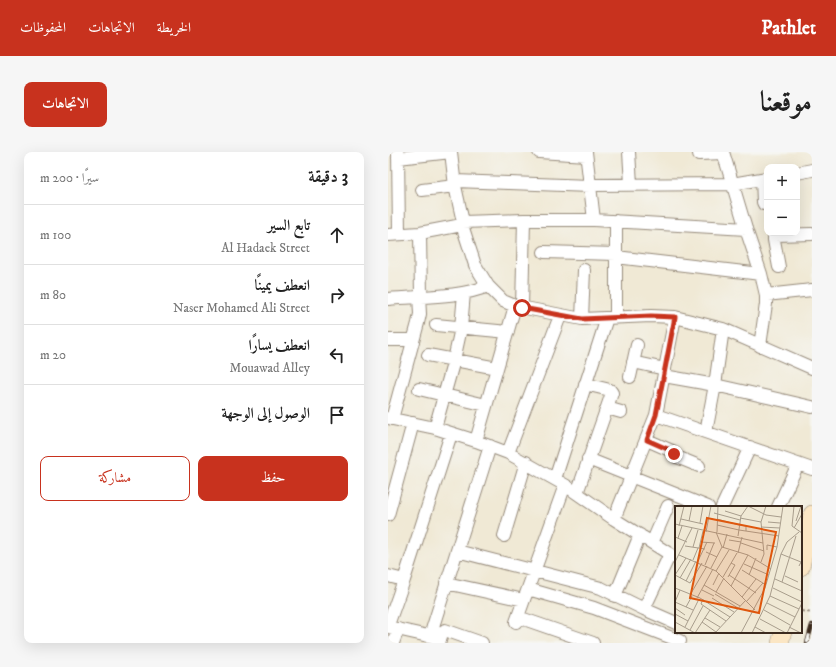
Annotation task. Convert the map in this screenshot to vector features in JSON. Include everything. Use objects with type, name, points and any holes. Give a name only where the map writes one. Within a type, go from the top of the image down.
[{"type":"main road","points":[[802,562],[812,514]]},
{"type":"main road","points":[[780,643],[782,633]]},
{"type":"street","points":[[746,229],[594,220],[524,220],[462,224],[420,233],[394,235],[398,155],[451,152],[462,224],[475,265],[494,294],[504,301],[519,307],[582,319],[651,316],[675,317],[723,329],[812,368]]},
{"type":"street","points":[[539,152],[588,153],[594,220]]},
{"type":"street","points":[[629,152],[631,184]]},
{"type":"street","points":[[699,154],[723,153],[761,274],[766,295],[760,346]]},
{"type":"street","points":[[800,172],[812,170]]},
{"type":"street","points":[[422,190],[455,184],[732,184],[764,178],[764,204]]},
{"type":"street","points":[[476,441],[508,332],[519,307],[524,220]]},
{"type":"street","points":[[593,643],[517,620],[534,571],[560,482],[584,384],[611,318],[616,256],[616,221]]},
{"type":"street","points":[[420,233],[420,314],[390,418],[435,428],[508,453],[560,482],[614,519],[673,556],[644,609]]},
{"type":"street","points":[[779,267],[774,240],[775,235],[812,234]]},
{"type":"street","points":[[544,252],[616,256],[761,274]]},
{"type":"street","points":[[582,319],[584,270]]},
{"type":"street","points":[[388,299],[464,293],[488,286]]},
{"type":"street","points":[[766,295],[812,290]]},
{"type":"street","points":[[435,428],[454,360],[461,328],[464,293]]},
{"type":"street","points":[[508,453],[560,316]]},
{"type":"street","points":[[614,519],[656,415],[675,317]]},
{"type":"street","points":[[436,325],[508,332]]},
{"type":"street","points":[[706,432],[715,385],[723,329]]},
{"type":"street","points":[[388,340],[413,340]]},
{"type":"street","points":[[630,376],[637,345]]},
{"type":"street","points":[[428,355],[497,368]]},
{"type":"street","points":[[633,362],[664,373],[812,407]]},
{"type":"street","points":[[577,493],[612,393],[610,390],[584,384]]},
{"type":"street","points":[[418,389],[486,405]]},
{"type":"street","points":[[607,408],[621,412]]},
{"type":"street","points":[[656,415],[812,468]]},
{"type":"street","points":[[388,515],[413,423]]},
{"type":"street","points":[[393,643],[391,627],[404,580],[451,434]]},
{"type":"street","points":[[647,440],[672,451],[677,457],[700,466]]},
{"type":"street","points":[[436,639],[446,583],[490,446]]},
{"type":"street","points":[[722,506],[750,447]]},
{"type":"street","points":[[588,460],[706,506]]},
{"type":"street","points":[[504,536],[526,462]]},
{"type":"street","points":[[778,506],[798,464]]},
{"type":"street","points":[[652,543],[668,506]]},
{"type":"street","points":[[615,596],[640,535]]},
{"type":"street","points":[[457,551],[601,588],[615,596],[675,623]]},
{"type":"street","points":[[388,576],[404,580]]},
{"type":"street","points":[[446,583],[526,594],[594,608],[681,639]]},
{"type":"street","points":[[391,627],[436,639]]},
{"type":"street","points":[[436,639],[445,630],[463,639],[482,643]]},
{"type":"path","points":[[802,611],[812,613]]},
{"type":"railway","points":[[807,643],[812,625]]},
{"type":"route","points":[[522,308],[582,319],[651,316],[675,317],[656,415],[647,440],[672,451],[674,454]]}]
